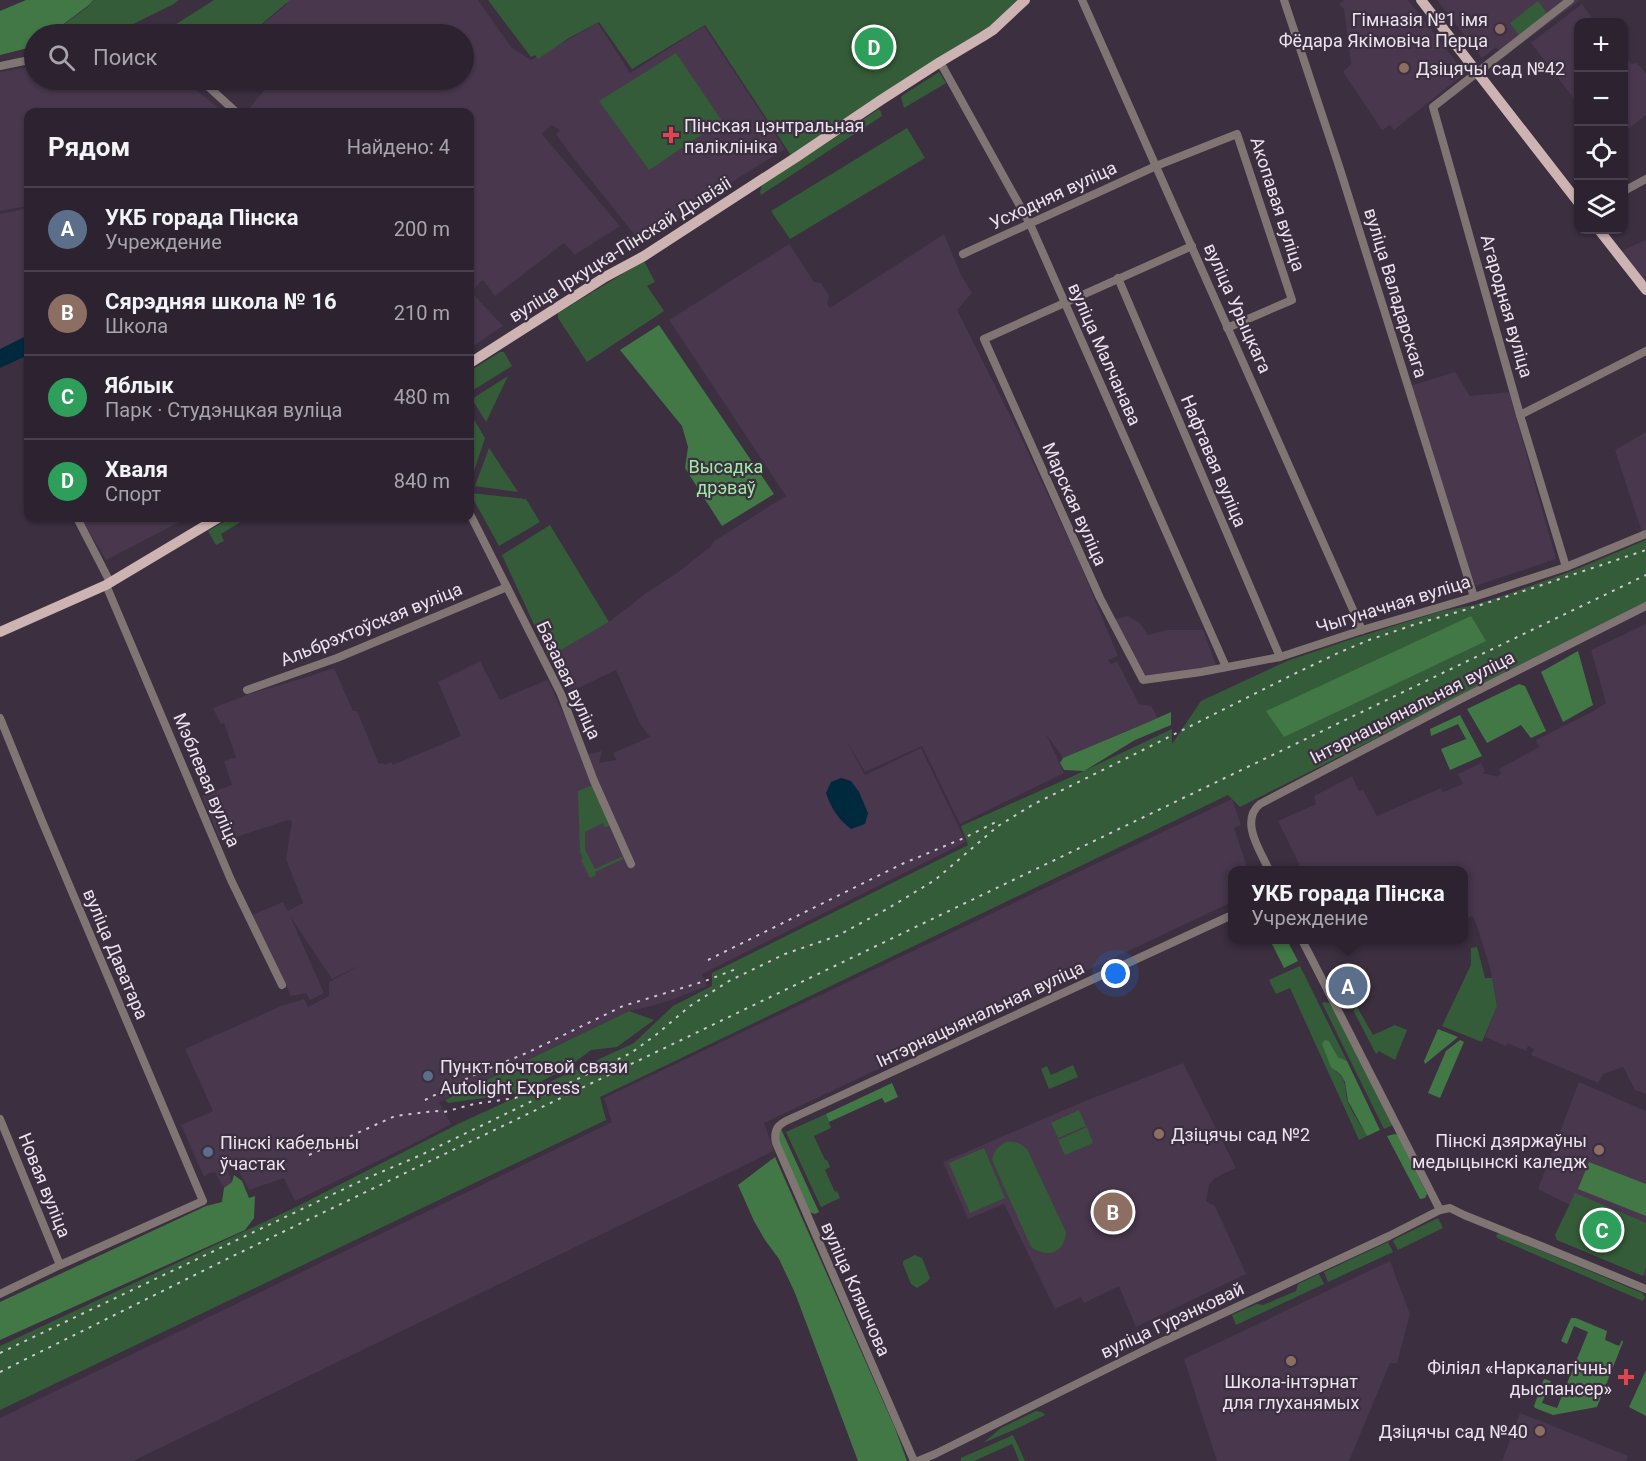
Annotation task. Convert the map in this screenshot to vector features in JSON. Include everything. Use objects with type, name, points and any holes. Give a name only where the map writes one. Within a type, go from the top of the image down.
[{"type":"main road","name":"вуліца Іркуцка-Пінскай Дывізіі","points":[[474,360],[605,277],[644,256],[940,62],[993,30],[1025,0]]},
{"type":"main road","points":[[1421,0],[1574,197]]},
{"type":"main road","points":[[1602,234],[1646,290]]},
{"type":"main road","points":[[0,632],[108,583],[211,522]]},
{"type":"street","name":"вуліца Урыцкага","points":[[1082,0],[1362,630]]},
{"type":"street","name":"вуліца Валадарскага","points":[[1284,0],[1339,166],[1474,597]]},
{"type":"street","points":[[1477,72],[1570,0]]},
{"type":"street","points":[[0,66],[24,61]]},
{"type":"street","name":"вуліца Малчанава","points":[[940,62],[1030,224],[1226,667]]},
{"type":"street","name":"Агародная вуліца","points":[[1477,72],[1433,107],[1520,415],[1566,567]]},
{"type":"street","points":[[212,90],[232,108]]},
{"type":"street","name":"Акопавая вуліца","points":[[1156,166],[1237,134],[1292,300],[1227,328]]},
{"type":"street","name":"Усходняя вуліца","points":[[963,254],[1156,166]]},
{"type":"street","points":[[1628,189],[1646,180]]},
{"type":"street","points":[[1064,303],[1192,246]]},
{"type":"street","name":"Нафтавая вуліца","points":[[1118,278],[1280,657]]},
{"type":"street","name":"Марская вуліца","points":[[1064,303],[984,339],[1100,598],[1143,680]]},
{"type":"street","points":[[1520,415],[1646,351]]},
{"type":"street","name":"Мэблевая вуліца","points":[[78,522],[108,583],[231,880],[282,985]]},
{"type":"street","name":"Базавая вуліца","points":[[474,522],[561,694],[583,746],[594,781],[631,864]]},
{"type":"street","name":"Чыгуначная вуліца","points":[[1143,680],[1280,657],[1566,567],[1646,534]]},
{"type":"street","name":"Альбрэхтоўская вуліца","points":[[247,690],[337,658],[507,587]]},
{"type":"street","name":"Інтэрнацыянальная вуліца","points":[[1267,866],[1251,829],[1253,812],[1260,804],[1646,606]]},
{"type":"street","name":"вуліца Даватара","points":[[0,718],[203,1202],[60,1265]]},
{"type":"street","name":"Інтэрнацыянальная вуліца","points":[[776,1129],[799,1114],[1228,917]]},
{"type":"street","points":[[1305,944],[1440,1210],[1450,1208],[1646,1289]]},
{"type":"street","name":"Новая вуліца","points":[[0,1119],[60,1265]]},
{"type":"street","name":"вуліца Кляшчова","points":[[776,1129],[774,1135],[776,1143],[914,1461]]},
{"type":"street","name":"вуліца Гурэнковай","points":[[918,1461],[1153,1346],[1440,1210]]},
{"type":"street","points":[[0,1294],[60,1265]]},
{"type":"shaded area","points":[[287,0],[478,0],[511,47],[531,60],[598,23],[630,73],[704,26],[785,149],[732,182],[642,244],[556,134],[560,130],[551,125],[542,134],[620,226],[575,255],[564,243],[495,296],[483,280],[474,289],[474,108],[250,108],[264,90],[474,90],[474,24],[263,24],[287,4]]},
{"type":"shaded area","name":"Дзіцячы сад №42","points":[[1344,0],[1408,0],[1465,73],[1394,130],[1390,125],[1382,130],[1343,72],[1351,64],[1344,9],[1339,4]]},
{"type":"shaded area","name":"Гімназія №1 імя Фёдара Якімовіча Перца","points":[[1437,0],[1579,1],[1505,56],[1496,47],[1482,58]]},
{"type":"shaded area","points":[[1582,4],[1592,18],[1574,18],[1574,98],[1531,43]]},
{"type":"shaded area","points":[[1628,59],[1631,64],[1637,63],[1646,73],[1646,115],[1628,129]]},
{"type":"shaded area","points":[[24,68],[24,90],[196,90],[218,108],[24,108],[24,207],[0,211],[0,72]]},
{"type":"shaded area","points":[[24,209],[24,339],[0,351],[0,214]]},
{"type":"shaded area","points":[[944,234],[961,275],[972,293],[957,310],[1017,429],[1078,559],[1118,656],[1108,660],[1111,664],[1117,661],[1139,704],[1151,706],[1158,718],[1063,758],[1046,734],[1064,773],[960,824],[922,746],[865,772],[846,740],[865,775],[921,748],[966,842],[702,974],[707,986],[674,999],[629,1011],[439,1102],[451,1124],[295,1201],[284,1178],[249,1190],[232,1158],[224,1160],[232,1182],[224,1188],[215,1172],[204,1177],[181,1125],[213,1111],[185,1049],[281,1006],[304,999],[308,1007],[329,996],[329,982],[361,965],[332,979],[290,916],[324,993],[310,1000],[306,993],[291,996],[252,915],[283,902],[288,911],[303,903],[286,859],[292,821],[288,820],[221,842],[202,796],[232,785],[224,761],[236,757],[224,723],[221,724],[213,708],[252,693],[334,668],[353,711],[357,711],[379,764],[384,763],[385,765],[391,762],[393,765],[461,736],[438,682],[480,661],[500,700],[548,680],[581,752],[580,756],[602,751],[599,763],[616,760],[613,753],[650,737],[640,724],[616,670],[570,692],[549,657],[609,622],[677,573],[710,547],[714,541],[786,496],[669,320],[789,244],[814,282],[821,283],[829,296],[827,304],[830,308]]},
{"type":"shaded area","points":[[1646,240],[1646,287],[1619,252]]},
{"type":"shaded area","points":[[474,295],[503,326],[474,345]]},
{"type":"shaded area","points":[[1455,372],[1470,396],[1509,392],[1556,559],[1475,586],[1410,386]]},
{"type":"shaded area","points":[[1646,432],[1646,530],[1642,532],[1615,450]]},
{"type":"shaded area","points":[[83,522],[179,522],[106,560]]},
{"type":"shaded area","points":[[1128,616],[1140,623],[1148,635],[1167,630],[1203,630],[1216,665],[1145,678],[1115,619]]},
{"type":"shaded area","points":[[1646,624],[1646,1094],[1635,1090],[1623,1067],[1603,1074],[1598,1083],[1531,1055],[1534,1049],[1528,1046],[1526,1051],[1485,1037],[1497,1005],[1490,968],[1476,923],[1472,916],[1468,918],[1468,866],[1300,866],[1278,821],[1316,804],[1314,796],[1352,776],[1359,791],[1363,790],[1377,816],[1441,788],[1443,792],[1463,784],[1458,774],[1481,763],[1485,771],[1482,773],[1496,777],[1501,774],[1499,769],[1539,747],[1536,740],[1606,703],[1591,650]]},
{"type":"shaded area","points":[[1232,799],[1241,825],[1234,828],[1247,866],[1228,866],[1228,904],[764,1123],[774,1151],[133,1461],[0,1461],[0,1418],[612,1122],[604,1098]]},
{"type":"shaded area","points":[[1183,1063],[1236,1168],[1215,1178],[1209,1185],[1206,1201],[1215,1206],[1246,1274],[1136,1327],[1119,1286],[1084,1303],[1081,1297],[1055,1309],[1004,1204],[968,1219],[943,1162],[1085,1101]]},
{"type":"shaded area","name":"Пінскі дзяржаўны медыцынскі каледж","points":[[1579,1082],[1646,1111],[1646,1277],[1557,1240],[1555,1235],[1570,1205],[1538,1189]]},
{"type":"shaded area","name":"Школа-інтэрнат для глуханямых","points":[[1390,1261],[1410,1314],[1397,1363],[1390,1363],[1349,1461],[1217,1461],[1184,1359]]},
{"type":"shaded area","name":"Дзіцячы сад №40","points":[[1520,1413],[1628,1456],[1626,1461],[1502,1461]]},
{"type":"green space","points":[[26,0],[93,0],[63,24],[24,24],[24,49],[0,55],[0,11]]},
{"type":"green space","points":[[93,0],[179,0],[133,24],[64,24],[89,6]]},
{"type":"green space","points":[[214,0],[290,0],[262,24],[176,24]]},
{"type":"green space","points":[[488,0],[1021,0],[1002,18],[792,157],[705,25],[632,69],[599,22],[569,38],[538,59],[535,55],[531,57]]},
{"type":"green space","points":[[1538,1],[1547,13],[1519,35],[1510,23]]},
{"type":"green space","points":[[676,53],[722,121],[649,170],[599,101]]},
{"type":"green space","points":[[939,72],[946,83],[904,108],[901,97]]},
{"type":"green space","points":[[879,109],[882,116],[761,195],[762,185]]},
{"type":"green space","points":[[907,128],[925,158],[790,239],[771,211]]},
{"type":"green space","points":[[644,261],[655,282],[647,286],[664,311],[587,362],[558,318],[558,313]]},
{"type":"green space","name":"Высадка дрэваў","points":[[659,325],[774,494],[722,526],[685,468],[688,447],[682,426],[620,350]]},
{"type":"green space","points":[[500,352],[504,352],[512,366],[474,390],[474,368]]},
{"type":"green space","points":[[508,376],[486,422],[474,402],[474,398]]},
{"type":"green space","points":[[474,420],[485,438],[474,471]]},
{"type":"green space","points":[[489,448],[518,492],[475,486]]},
{"type":"green space","points":[[474,493],[526,499],[540,522],[499,546],[474,500]]},
{"type":"green space","points":[[224,522],[240,522],[221,534],[224,541],[216,545],[208,531]]},
{"type":"green space","points":[[550,525],[609,622],[549,657],[502,555]]},
{"type":"green space","points":[[1646,540],[1646,602],[1240,807],[1228,795],[600,1097],[606,1120],[0,1410],[0,1346],[294,1208],[460,1123],[634,1043],[673,1006],[712,986],[712,973],[968,845],[961,826],[1172,729],[1172,744],[1201,701],[1287,661],[1442,611],[1474,605],[1508,594],[1577,569]]},
{"type":"green space","points":[[1471,616],[1486,641],[1284,737],[1266,711]]},
{"type":"green space","points":[[1578,651],[1593,705],[1563,722],[1541,672]]},
{"type":"green space","points":[[1519,684],[1525,686],[1546,731],[1531,738],[1521,725],[1487,743],[1467,709]]},
{"type":"green space","points":[[1171,712],[1171,725],[1135,740],[1084,771],[1064,770],[1060,763],[1063,758]]},
{"type":"green space","points":[[1460,715],[1482,756],[1450,770],[1441,749],[1466,739],[1458,724],[1431,736],[1430,729]]},
{"type":"green space","points":[[593,785],[610,824],[605,827],[603,823],[585,832],[585,850],[595,869],[621,857],[623,859],[595,872],[596,875],[590,878],[581,860],[583,859],[580,852],[578,791]]},
{"type":"green space","points":[[1272,944],[1289,944],[1298,961],[1284,968]]},
{"type":"green space","points":[[1477,947],[1485,978],[1492,978],[1497,1006],[1482,1042],[1442,1026],[1471,965],[1471,948]]},
{"type":"green space","points":[[1300,966],[1347,1061],[1338,1057],[1329,1041],[1336,1072],[1344,1081],[1348,1102],[1367,1136],[1359,1140],[1290,988],[1276,994],[1269,980]]},
{"type":"green space","points":[[1322,1003],[1331,1003],[1393,1125],[1384,1129]]},
{"type":"green space","points":[[1357,1007],[1373,1035],[1395,1025],[1407,1030],[1395,1060],[1379,1051],[1376,1054],[1353,1010]]},
{"type":"green space","points":[[629,1011],[654,1020],[617,1047],[591,1050],[567,1068],[519,1093],[448,1103],[445,1100]]},
{"type":"green space","points":[[1438,1029],[1458,1037],[1425,1064],[1424,1061]]},
{"type":"green space","points":[[1325,1040],[1329,1041],[1338,1057],[1347,1061],[1380,1130],[1367,1136],[1348,1101],[1345,1082],[1341,1075],[1331,1067],[1322,1044]]},
{"type":"green space","points":[[1460,1040],[1464,1042],[1440,1098],[1428,1093],[1446,1051]]},
{"type":"green space","points":[[1073,1065],[1078,1077],[1049,1089],[1041,1069],[1047,1066],[1051,1075]]},
{"type":"green space","points":[[892,1083],[898,1097],[885,1103],[882,1098],[829,1122],[826,1114]]},
{"type":"green space","points":[[1079,1110],[1086,1126],[1058,1138],[1051,1123]]},
{"type":"green space","points":[[826,1114],[831,1128],[814,1136],[830,1167],[825,1170],[840,1198],[821,1207],[786,1132]]},
{"type":"green space","points":[[1087,1127],[1093,1143],[1065,1155],[1058,1140]]},
{"type":"green space","points":[[781,1129],[819,1212],[815,1214],[809,1212],[778,1141],[778,1132]]},
{"type":"green space","points":[[1398,1135],[1427,1194],[1425,1198],[1420,1199],[1387,1136]]},
{"type":"green space","points":[[1006,1142],[1017,1143],[1027,1149],[1066,1232],[1062,1245],[1054,1252],[1043,1253],[1031,1247],[992,1160],[996,1150]]},
{"type":"green space","points":[[984,1148],[1005,1198],[970,1213],[949,1163]]},
{"type":"green space","points":[[775,1157],[895,1428],[907,1461],[858,1461],[795,1293],[779,1259],[754,1221],[738,1185]]},
{"type":"green space","points":[[1589,1162],[1646,1184],[1646,1216],[1578,1189]]},
{"type":"green space","points":[[234,1175],[242,1181],[249,1198],[255,1196],[254,1218],[245,1230],[0,1340],[0,1302],[206,1206],[222,1202],[224,1188],[232,1182]]},
{"type":"green space","points":[[1575,1193],[1646,1224],[1646,1267],[1643,1276],[1557,1240],[1555,1235]]},
{"type":"green space","points":[[1438,1218],[1443,1228],[1398,1250],[1393,1241],[1395,1239]]},
{"type":"green space","points":[[1499,1233],[1642,1293],[1645,1297],[1643,1301],[1497,1238],[1496,1235]]},
{"type":"green space","points":[[1388,1242],[1393,1252],[1328,1282],[1324,1272]]},
{"type":"green space","points":[[915,1255],[922,1258],[930,1278],[917,1288],[911,1284],[903,1264],[903,1261]]},
{"type":"green space","points":[[1319,1274],[1324,1284],[1236,1325],[1232,1315],[1296,1291],[1298,1284]]},
{"type":"green space","points":[[1571,1318],[1607,1331],[1605,1340],[1619,1346],[1622,1340],[1623,1342],[1597,1407],[1553,1415],[1534,1406],[1544,1379],[1551,1381],[1542,1403],[1557,1408],[1588,1332],[1574,1326],[1567,1344],[1561,1341]]},
{"type":"green space","points":[[1646,1370],[1646,1416],[1629,1407]]},
{"type":"green space","points":[[1036,1411],[1045,1415],[983,1443],[1001,1428]]},
{"type":"green space","points":[[1013,1435],[1025,1461],[1018,1461],[1012,1444],[974,1461],[961,1461],[961,1458]]},
{"type":"water","points":[[24,337],[24,357],[0,368],[0,349]]},
{"type":"water","points":[[841,778],[851,781],[859,792],[868,813],[865,824],[851,829],[836,813],[826,793],[831,782]]},
{"type":"railway","points":[[0,1353],[365,1179],[421,1155],[631,1053],[690,1006],[729,981],[785,954],[837,936],[935,880],[998,826],[1034,804],[1292,675],[1369,640],[1646,550]]},
{"type":"railway","points":[[0,1372],[233,1256],[1646,575]]},
{"type":"railway","points":[[708,960],[902,864],[996,822]]},
{"type":"railway","points":[[425,1100],[623,1006],[736,969]]},
{"type":"railway","points":[[309,1155],[395,1116],[444,1112],[474,1104],[515,1098],[533,1092]]},
{"type":"place","name":"Гімназія №1 імя Фёдара Якімовіча Перца","points":[[1500,29]]},
{"type":"place","name":"Хваля","points":[[874,47]]},
{"type":"place","name":"Дзіцячы сад №42","points":[[1404,68]]},
{"type":"place","name":"Пінская цэнтральная паліклініка","points":[[671,135]]},
{"type":"place","name":"УКБ горада Пінска","points":[[1348,986]]},
{"type":"place","name":"Пункт почтовой связи Autolight Express","points":[[428,1076]]},
{"type":"place","name":"Дзіцячы сад №2","points":[[1159,1134]]},
{"type":"place","name":"Пінскі дзяржаўны медыцынскі каледж","points":[[1599,1150]]},
{"type":"place","name":"Пінскі кабельны ўчастак","points":[[208,1152]]},
{"type":"place","name":"Сярэдняя школа № 16","points":[[1113,1212]]},
{"type":"place","name":"Яблык","points":[[1602,1230]]},
{"type":"place","name":"Школа-інтэрнат для глуханямых","points":[[1291,1361]]},
{"type":"place","name":"Філіял «Наркалагічны дыспансер»","points":[[1626,1377]]},
{"type":"place","name":"Дзіцячы сад №40","points":[[1540,1431]]}]
